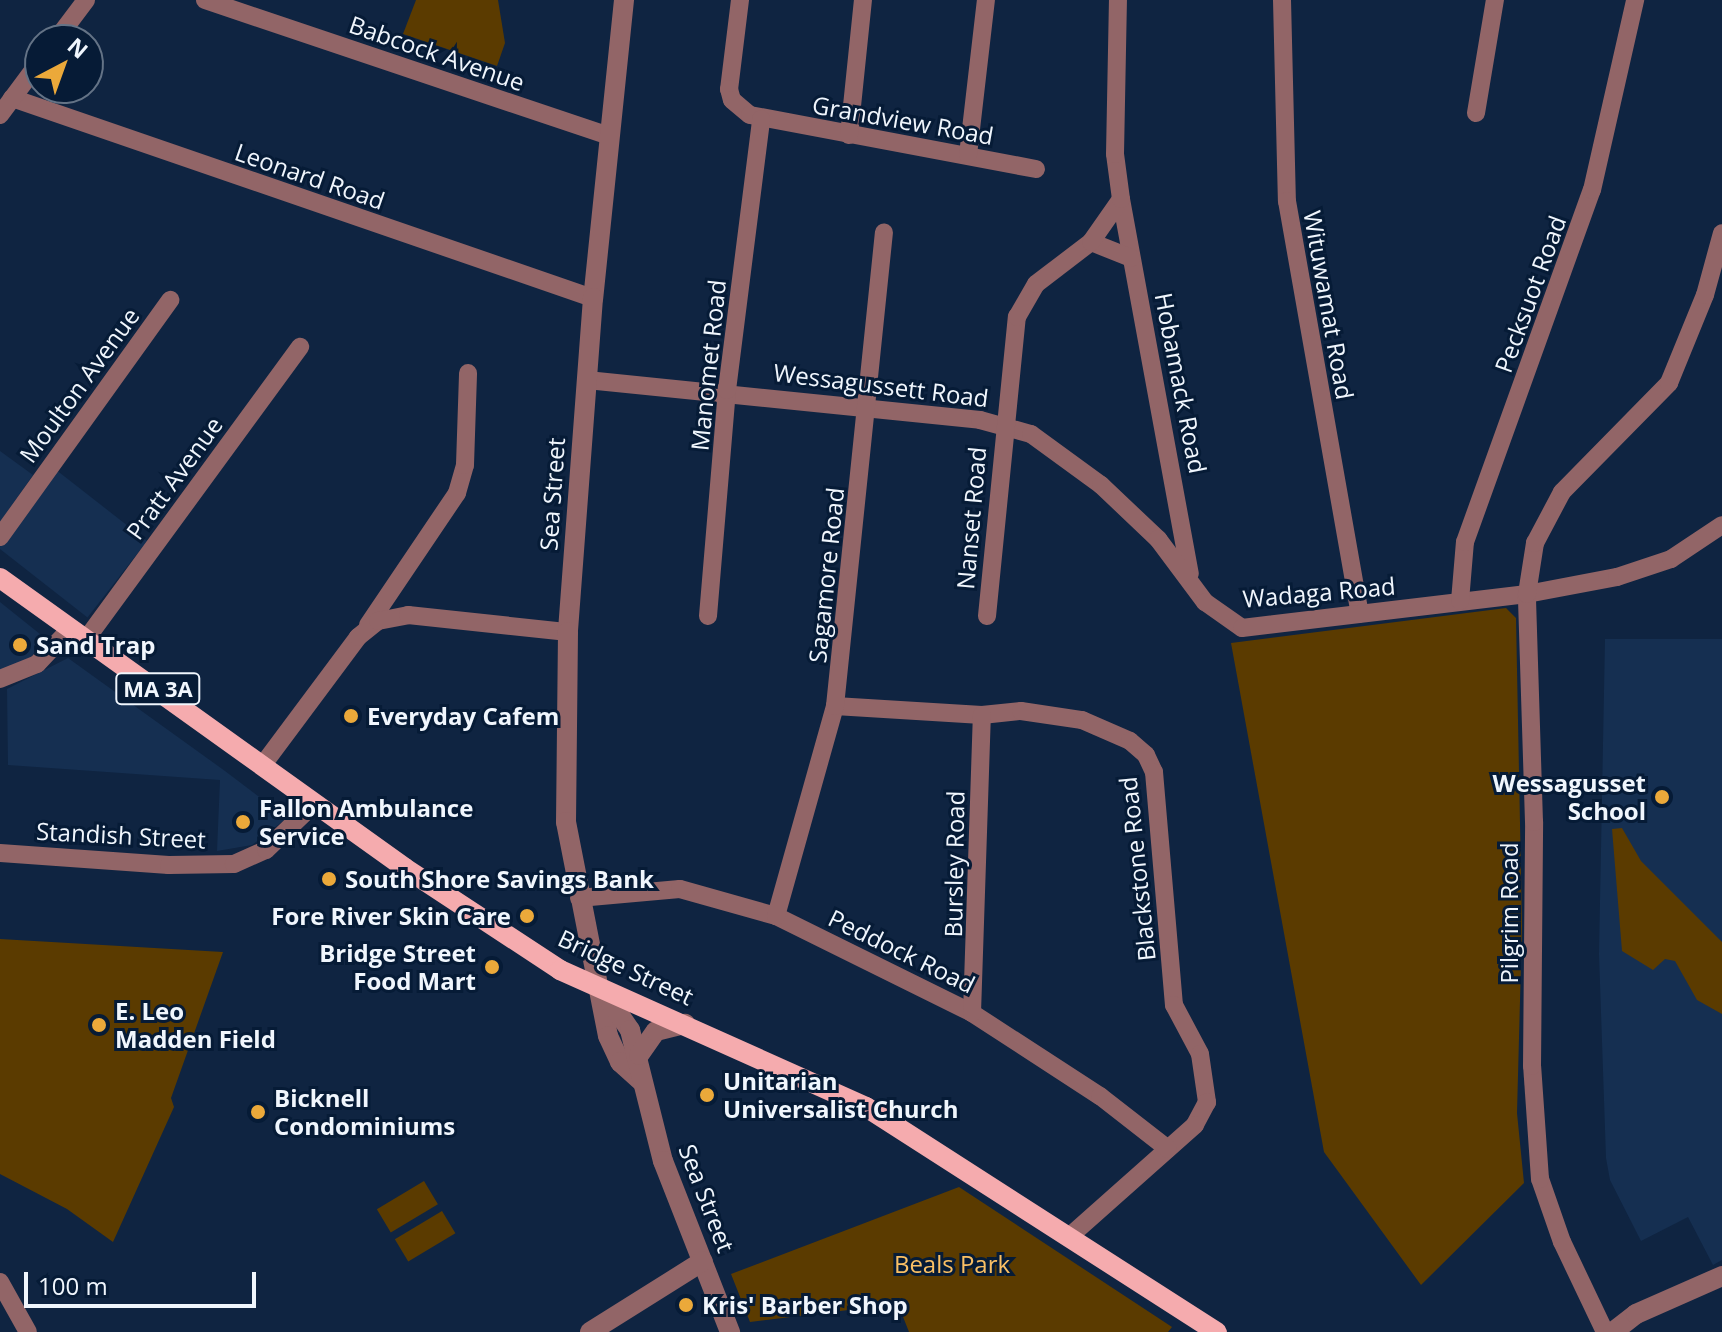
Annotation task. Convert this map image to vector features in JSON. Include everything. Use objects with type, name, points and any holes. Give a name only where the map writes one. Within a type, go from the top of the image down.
[{"type":"main road","name":"Bridge Street","points":[[0,578],[314,804],[560,970],[866,1107],[1071,1235],[1217,1332]]},
{"type":"street","points":[[68,24],[86,0]]},
{"type":"street","name":"Babcock Avenue","points":[[205,0],[608,136]]},
{"type":"street","name":"Sea Street","points":[[624,0],[593,298],[568,632],[566,822],[579,898],[613,1048],[641,1081]]},
{"type":"street","points":[[740,0],[729,89],[739,108],[761,119]]},
{"type":"street","points":[[849,135],[863,0]]},
{"type":"street","points":[[968,155],[986,0]]},
{"type":"street","points":[[1118,0],[1115,154],[1121,199]]},
{"type":"street","name":"Wituwamat Road","points":[[1282,0],[1287,201],[1360,614]]},
{"type":"street","points":[[1476,113],[1495,0]]},
{"type":"street","name":"Pecksuot Road","points":[[1460,601],[1465,542],[1592,190],[1635,0]]},
{"type":"street","points":[[0,115],[24,82]]},
{"type":"street","name":"Leonard Road","points":[[12,98],[593,298]]},
{"type":"street","name":"Grandview Road","points":[[761,119],[1036,169]]},
{"type":"street","name":"Manomet Road","points":[[708,616],[727,390],[761,119]]},
{"type":"street","name":"Wessagussett Road","points":[[587,380],[727,390],[1003,424],[1014,333],[1024,301],[1049,273],[1091,242],[1121,199]]},
{"type":"street","name":"Hobamack Road","points":[[1121,199],[1190,576]]},
{"type":"street","name":"Sagamore Road","points":[[776,916],[835,706],[869,408],[884,233]]},
{"type":"street","name":"Pilgrim Road","points":[[1605,1332],[1562,1242],[1540,1179],[1532,1066],[1534,822],[1527,594],[1535,543],[1562,492],[1669,383],[1705,295],[1722,233]]},
{"type":"street","points":[[1091,242],[1131,258]]},
{"type":"street","name":"Moulton Avenue","points":[[0,537],[170,300]]},
{"type":"street","name":"Pratt Avenue","points":[[0,679],[37,664],[79,633],[300,347]]},
{"type":"street","points":[[262,766],[364,631],[457,493],[465,465],[468,373]]},
{"type":"street","name":"Wadaga Road","points":[[1003,424],[1067,457],[1190,576],[1205,602],[1242,628],[1527,594]]},
{"type":"street","name":"Nanset Road","points":[[987,616],[1003,424]]},
{"type":"street","points":[[1527,594],[1644,570],[1700,543],[1722,525]]},
{"type":"street","points":[[364,631],[391,616],[408,615],[568,632]]},
{"type":"street","name":"Blackstone Road","points":[[835,706],[982,715],[1021,711],[1095,724],[1130,741],[1146,755],[1154,772],[1174,1005],[1200,1054],[1207,1102],[1195,1125],[1071,1235]]},
{"type":"street","name":"Bursley Road","points":[[972,1013],[982,715]]},
{"type":"street","name":"Standish Street","points":[[0,853],[169,865],[234,864],[266,850],[314,804]]},
{"type":"street","name":"Peddock Road","points":[[579,898],[680,889],[776,916],[972,1013],[1100,1096],[1168,1149]]},
{"type":"street","name":"Sea Street","points":[[602,990],[630,1030],[669,1179],[730,1332]]},
{"type":"street","points":[[639,1055],[656,1031],[685,1024]]},
{"type":"street","points":[[590,1332],[703,1261]]},
{"type":"street","points":[[1613,1332],[1636,1314],[1722,1276]]},
{"type":"street","points":[[0,1282],[28,1332]]},
{"type":"shaded area","points":[[0,451],[33,475],[0,522]]},
{"type":"shaded area","points":[[55,469],[147,541],[87,617],[0,549],[0,539]]},
{"type":"shaded area","points":[[0,602],[45,638],[31,657],[0,674]]},
{"type":"shaded area","name":"Wessagusset School","points":[[1605,639],[1722,639],[1722,1260],[1713,1265],[1688,1217],[1641,1241],[1610,1180],[1606,1158],[1599,954]]},
{"type":"shaded area","points":[[68,658],[287,818],[252,845],[217,851],[220,780],[8,765],[7,689]]},
{"type":"green space","points":[[416,0],[498,0],[505,43],[497,66],[403,34]]},
{"type":"green space","points":[[1506,608],[1516,618],[1522,926],[1517,1113],[1524,1183],[1421,1285],[1324,1152],[1231,643]]},
{"type":"green space","points":[[1622,828],[1641,861],[1722,942],[1722,1014],[1697,1000],[1675,961],[1665,959],[1653,970],[1622,951],[1612,829]]},
{"type":"green space","name":"E. Leo Madden Field","points":[[0,939],[223,952],[171,1098],[174,1107],[113,1242],[67,1209],[0,1174]]},
{"type":"green space","points":[[424,1181],[438,1204],[391,1232],[377,1209]]},
{"type":"green space","name":"Beals Park","points":[[959,1187],[1172,1327],[1168,1332],[909,1332],[898,1304],[750,1322],[731,1274]]},
{"type":"green space","points":[[442,1211],[455,1233],[408,1262],[395,1239]]},
{"type":"place","name":"Sand Trap","points":[[20,645]]},
{"type":"place","name":"Everyday Cafem","points":[[351,716]]},
{"type":"place","name":"Wessagusset School","points":[[1662,797]]},
{"type":"place","name":"Fallon Ambulance Service","points":[[243,822]]},
{"type":"place","name":"South Shore Savings Bank","points":[[329,879]]},
{"type":"place","name":"Fore River Skin Care","points":[[527,916]]},
{"type":"place","name":"Bridge Street Food Mart","points":[[492,967]]},
{"type":"place","name":"E. Leo Madden Field","points":[[99,1025]]},
{"type":"place","name":"Unitarian Universalist Church","points":[[707,1095]]},
{"type":"place","name":"Bicknell Condominiums","points":[[258,1112]]},
{"type":"place","name":"Kris' Barber Shop","points":[[686,1305]]}]
